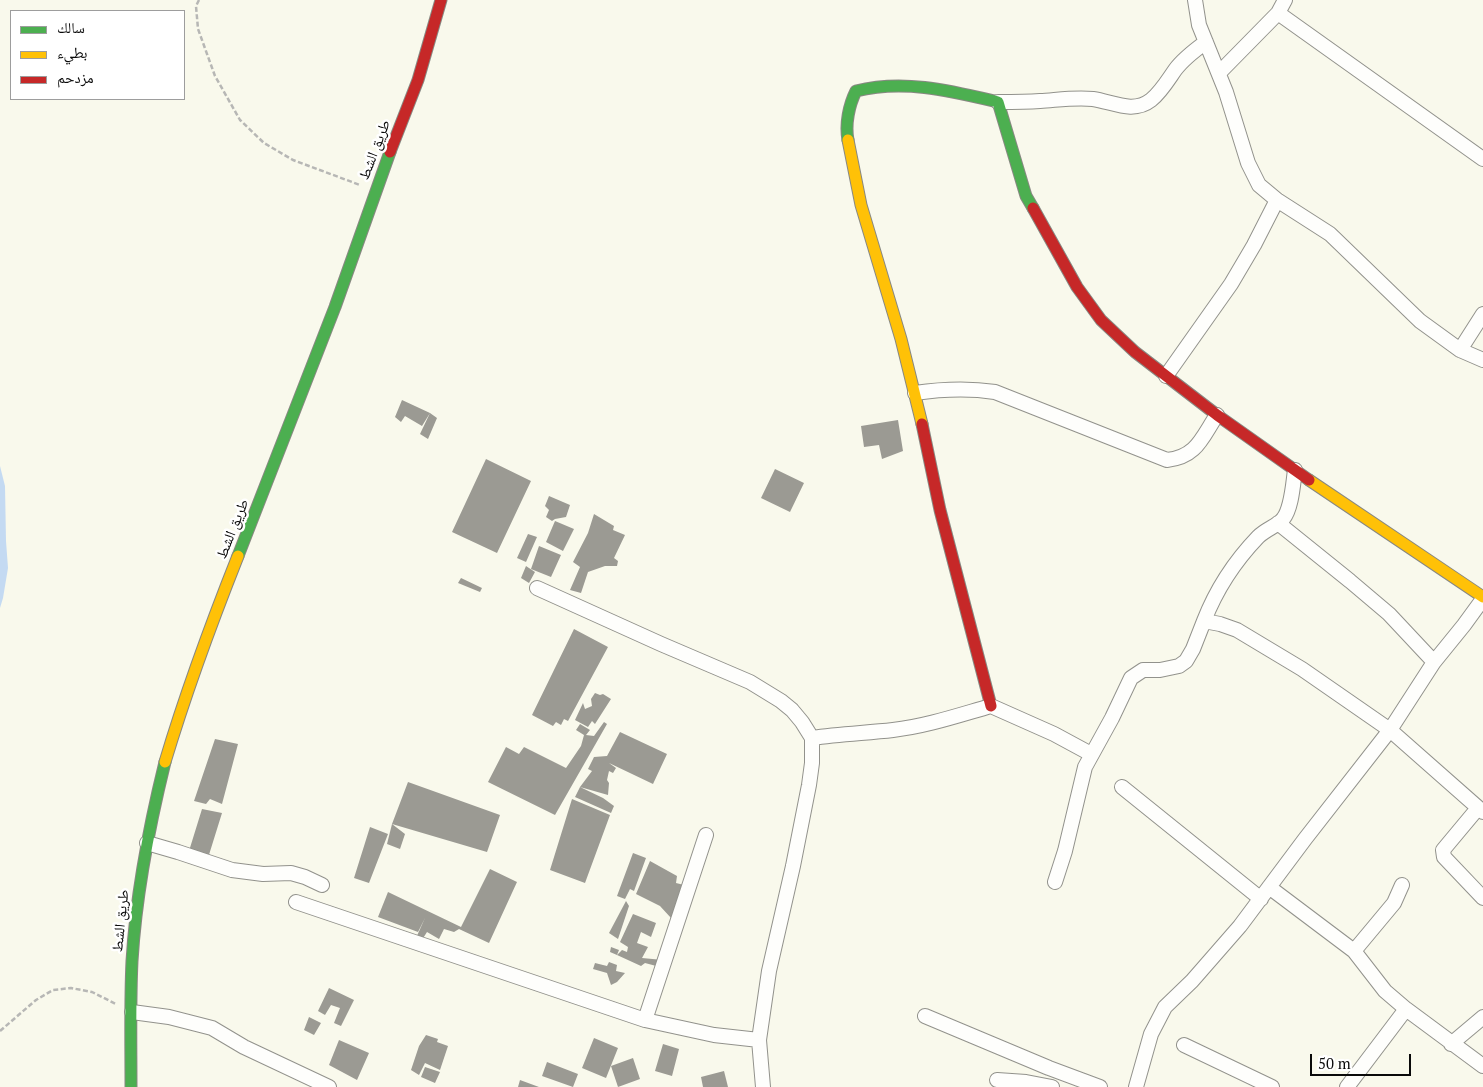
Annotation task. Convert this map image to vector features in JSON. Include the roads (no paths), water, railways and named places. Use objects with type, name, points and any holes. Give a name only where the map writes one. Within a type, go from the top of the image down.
[{"type":"street","name":"طريق الشط","points":[[131,1087],[132,962],[137,910],[147,843],[165,762],[181,709],[216,611],[274,467],[375,191],[418,80],[441,0]]},
{"type":"street","points":[[1194,0],[1199,25],[1219,73],[1248,163],[1259,185],[1277,200],[1330,234],[1420,321],[1460,350],[1483,360]]},
{"type":"street","points":[[1219,73],[1278,13],[1285,0]]},
{"type":"street","points":[[1278,13],[1483,159]]},
{"type":"street","points":[[991,706],[940,510],[916,393],[861,205],[847,134],[850,103],[856,91],[870,86],[920,87],[958,92],[998,102],[1077,98],[1093,99],[1130,108],[1140,107],[1152,100],[1176,69],[1193,51],[1206,42]]},
{"type":"street","points":[[998,102],[1026,196],[1076,287],[1101,320],[1135,352],[1218,415],[1295,470],[1483,598],[1434,662],[1390,730],[1240,926],[1198,974],[1165,1007],[1151,1034],[1136,1087]]},
{"type":"street","points":[[1166,376],[1231,284],[1277,200]]},
{"type":"street","points":[[1460,350],[1483,314]]},
{"type":"street","points":[[916,393],[944,389],[973,389],[996,392],[1167,460],[1178,459],[1197,448],[1218,415]]},
{"type":"street","points":[[1055,882],[1065,851],[1081,780],[1091,754],[1112,718],[1131,678],[1143,670],[1160,670],[1179,666],[1186,661],[1193,649],[1214,596],[1236,563],[1259,536],[1284,518],[1288,510],[1295,470]]},
{"type":"street","points":[[1278,523],[1389,614],[1434,662]]},
{"type":"street","points":[[537,588],[750,682],[792,710],[812,738],[812,763],[809,785],[769,971],[759,1040],[763,1087]]},
{"type":"street","points":[[1204,621],[1237,630],[1302,669],[1390,730],[1480,810],[1443,850],[1444,857],[1483,898]]},
{"type":"street","points":[[812,738],[923,725],[991,706],[1054,734],[1091,754]]},
{"type":"street","points":[[1122,787],[1265,893],[1354,951],[1385,991],[1451,1044],[1483,1066]]},
{"type":"street","points":[[645,1020],[706,836]]},
{"type":"street","points":[[147,843],[232,870],[263,874],[291,873],[322,885]]},
{"type":"street","points":[[1354,951],[1394,903],[1402,885]]},
{"type":"street","points":[[296,902],[645,1020],[714,1035],[759,1040]]},
{"type":"street","points":[[1347,1087],[1406,1009]]},
{"type":"street","points":[[132,1012],[169,1017],[212,1028],[244,1047],[329,1087]]},
{"type":"street","points":[[925,1016],[1049,1068],[1100,1087]]},
{"type":"street","points":[[1451,1044],[1483,1017]]},
{"type":"street","points":[[1184,1045],[1272,1087]]},
{"type":"street","points":[[997,1080],[1026,1082],[1052,1087]]},
{"type":"water","points":[[0,466],[5,486],[8,568],[0,608]]}]
